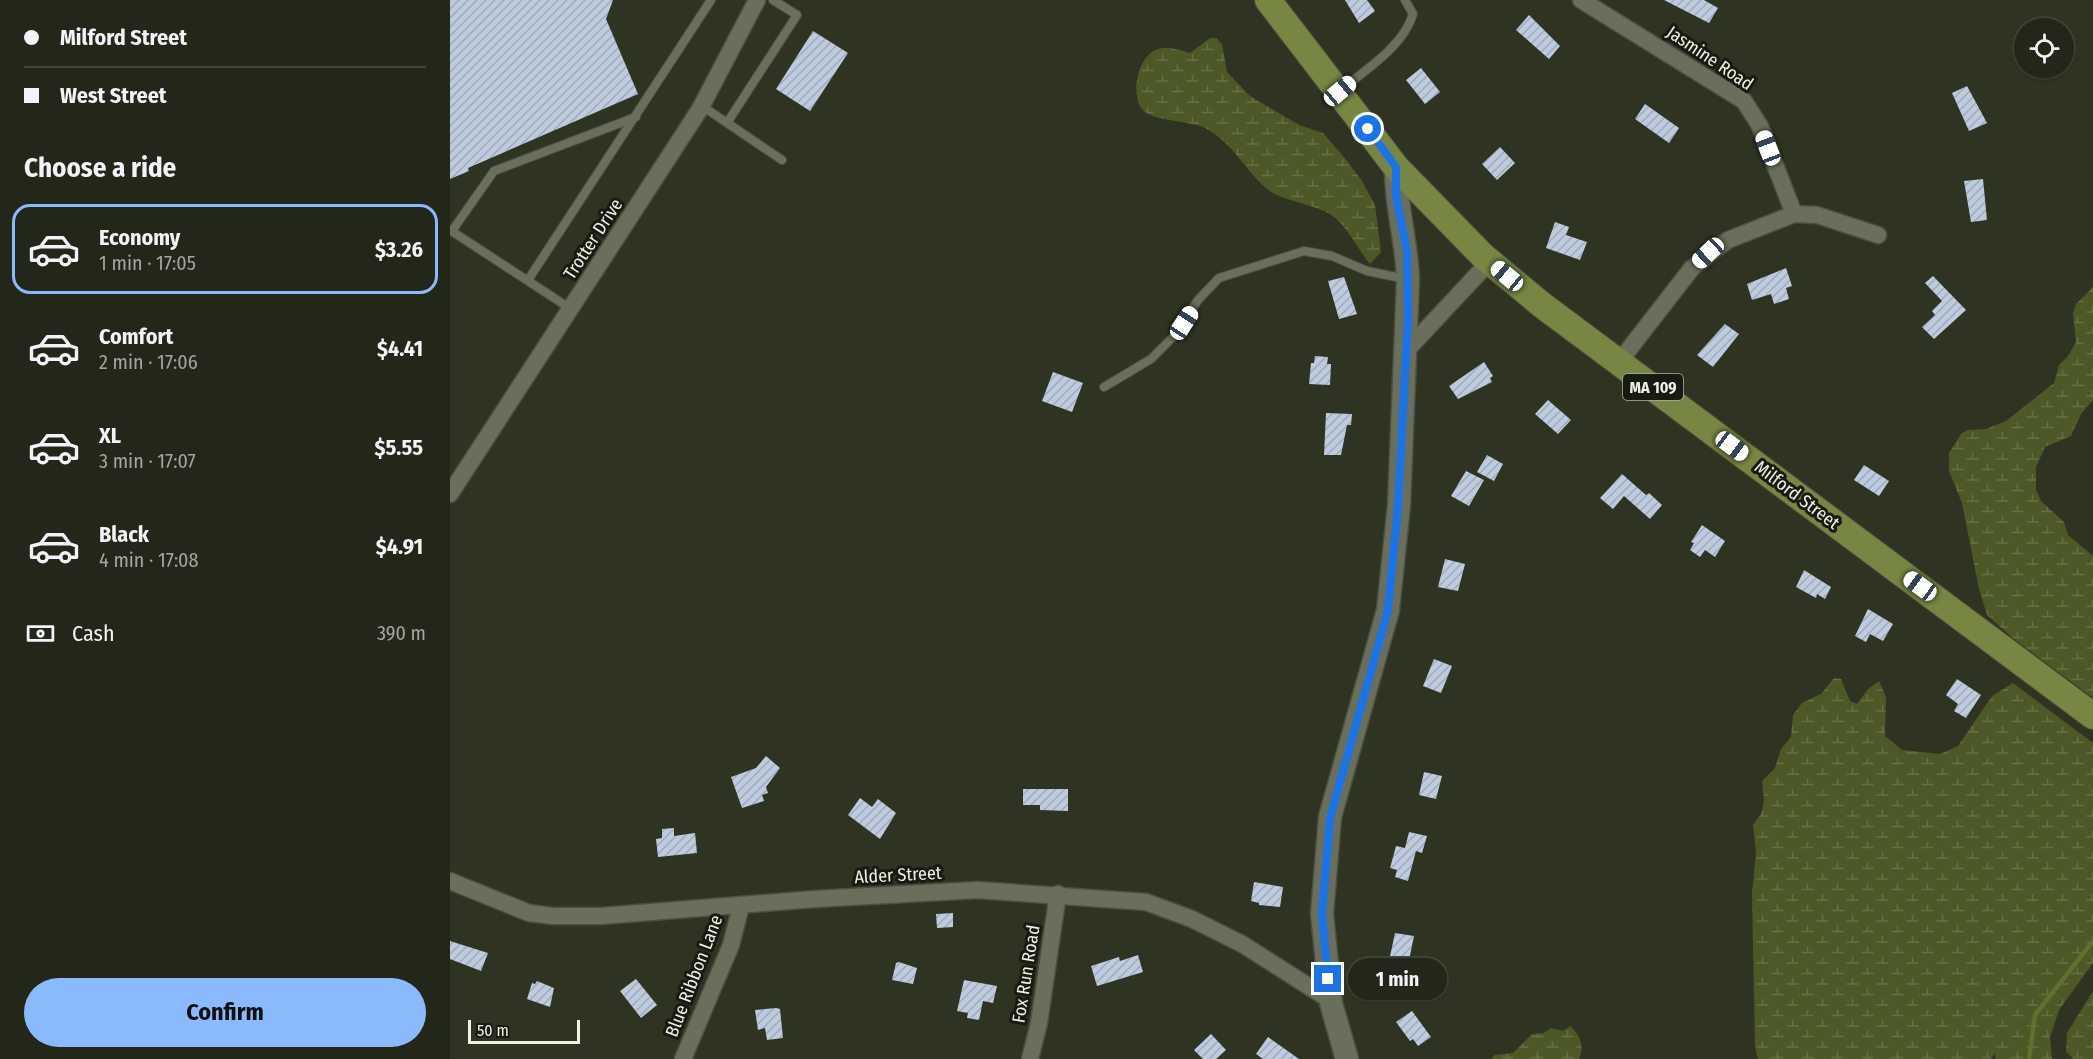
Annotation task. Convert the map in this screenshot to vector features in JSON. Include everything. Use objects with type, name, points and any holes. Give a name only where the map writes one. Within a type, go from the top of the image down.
[{"type":"main road","name":"Milford Street","points":[[1268,0],[1396,167],[1490,261],[1542,305],[2093,716]]},
{"type":"street","name":"Trotter Drive","points":[[450,494],[702,106],[757,0]]},
{"type":"street","name":"Jasmine Road","points":[[1581,0],[1744,102],[1760,126],[1794,214]]},
{"type":"street","points":[[1347,1059],[1330,1000],[1322,914],[1330,818],[1388,610],[1398,505],[1408,280],[1407,251],[1396,196],[1396,167]]},
{"type":"street","points":[[1619,362],[1692,268],[1708,253],[1747,231],[1794,214],[1817,214],[1878,235]]},
{"type":"street","points":[[1406,351],[1490,261]]},
{"type":"street","name":"Alder Street","points":[[450,881],[529,913],[553,916],[601,916],[815,899],[978,890],[1146,902],[1192,919],[1242,944],[1330,1000]]},
{"type":"street","name":"Fox Run Road","points":[[1030,1059],[1039,1023],[1058,894]]},
{"type":"street","name":"Blue Ribbon Lane","points":[[682,1059],[731,945],[741,906]]},
{"type":"lane","points":[[528,280],[711,0]]},
{"type":"lane","points":[[727,123],[797,15],[773,0]]},
{"type":"lane","points":[[1340,91],[1392,47],[1409,27],[1413,14],[1405,0]]},
{"type":"lane","points":[[702,106],[782,160]]},
{"type":"lane","points":[[571,309],[451,230],[494,171],[636,117]]},
{"type":"lane","points":[[1104,387],[1151,359],[1176,334],[1198,300],[1219,278],[1304,251],[1332,256],[1367,271],[1408,280]]},
{"type":"green space","points":[[1210,38],[1216,38],[1222,44],[1227,72],[1250,96],[1299,125],[1323,133],[1362,181],[1375,205],[1381,252],[1370,264],[1345,228],[1333,216],[1267,189],[1215,134],[1198,125],[1153,116],[1141,108],[1136,91],[1137,82],[1139,72],[1148,56],[1155,50],[1163,48],[1190,53]]},
{"type":"green space","points":[[2093,287],[2093,400],[2081,414],[2071,436],[2045,447],[2036,467],[2036,490],[2041,501],[2064,522],[2068,535],[2093,556],[2093,698],[2014,639],[1987,615],[1979,589],[1962,503],[1949,471],[1949,453],[1961,434],[1967,430],[1986,429],[2006,421],[2054,383],[2059,365],[2068,356],[2076,342],[2073,313],[2076,304]]},
{"type":"green space","points":[[1834,678],[1841,679],[1850,701],[1857,704],[1868,689],[1879,681],[1886,697],[1885,736],[1902,750],[1940,754],[1958,746],[1992,696],[2013,683],[2093,743],[2093,963],[2059,1010],[2050,1037],[2052,1059],[1996,1059],[1995,1054],[1990,1059],[1758,1059],[1755,1046],[1752,894],[1756,852],[1753,825],[1762,812],[1764,800],[1762,781],[1775,768],[1781,749],[1791,737],[1793,715],[1802,703],[1821,694]]},
{"type":"green space","points":[[2093,991],[2093,1059],[2074,1059],[2066,1052],[2067,1033]]},
{"type":"green space","points":[[1570,1026],[1580,1041],[1582,1050],[1579,1059],[1491,1059],[1495,1055],[1513,1053],[1532,1034],[1544,1033],[1551,1028],[1563,1031]]},
{"type":"building","points":[[450,0],[613,0],[606,19],[638,94],[468,168],[469,171],[450,179]]},
{"type":"building","points":[[1345,0],[1367,0],[1375,11],[1359,23]]},
{"type":"building","points":[[1664,0],[1704,0],[1718,8],[1709,23]]},
{"type":"building","points":[[1529,15],[1560,46],[1549,59],[1516,30]]},
{"type":"building","points":[[813,31],[848,53],[810,111],[776,89]]},
{"type":"building","points":[[1421,68],[1440,92],[1425,104],[1406,80]]},
{"type":"building","points":[[1967,86],[1987,123],[1969,131],[1952,93]]},
{"type":"building","points":[[1645,104],[1679,128],[1669,143],[1635,119]]},
{"type":"building","points":[[1500,147],[1515,163],[1497,180],[1482,164]]},
{"type":"building","points":[[1983,179],[1987,220],[1971,222],[1964,181]]},
{"type":"building","points":[[1555,222],[1569,227],[1566,235],[1587,242],[1580,260],[1546,248]]},
{"type":"building","points":[[1786,268],[1792,286],[1786,288],[1789,299],[1774,304],[1771,294],[1752,300],[1747,284]]},
{"type":"building","points":[[1933,276],[1966,310],[1934,339],[1922,327],[1935,315],[1932,311],[1942,301],[1925,283]]},
{"type":"building","points":[[1344,277],[1357,314],[1339,319],[1328,281]]},
{"type":"building","points":[[1725,324],[1739,334],[1713,367],[1697,355]]},
{"type":"building","points":[[1315,356],[1328,357],[1327,364],[1331,364],[1330,385],[1309,384],[1311,363],[1314,363]]},
{"type":"building","points":[[1484,362],[1493,376],[1490,378],[1492,382],[1458,399],[1449,386]]},
{"type":"building","points":[[1053,372],[1083,383],[1072,412],[1042,401]]},
{"type":"building","points":[[1548,400],[1571,420],[1558,434],[1535,414]]},
{"type":"building","points":[[1326,413],[1352,414],[1351,425],[1347,425],[1341,455],[1324,455]]},
{"type":"building","points":[[1487,455],[1503,464],[1494,481],[1477,472]]},
{"type":"building","points":[[1864,465],[1889,481],[1879,496],[1854,480]]},
{"type":"building","points":[[1466,471],[1484,480],[1469,506],[1451,496]]},
{"type":"building","points":[[1622,474],[1646,495],[1649,493],[1662,505],[1650,519],[1624,496],[1613,509],[1600,498]]},
{"type":"building","points":[[1702,525],[1725,541],[1715,557],[1705,550],[1700,557],[1690,550],[1694,543],[1691,542]]},
{"type":"building","points":[[1445,559],[1465,564],[1458,591],[1438,587]]},
{"type":"building","points":[[1804,570],[1831,587],[1825,599],[1817,594],[1816,598],[1796,587]]},
{"type":"building","points":[[1868,609],[1893,624],[1883,641],[1870,634],[1866,642],[1855,636]]},
{"type":"building","points":[[1434,659],[1452,666],[1441,693],[1423,686]]},
{"type":"building","points":[[1957,679],[1981,695],[1966,718],[1954,711],[1958,704],[1946,695]]},
{"type":"building","points":[[766,756],[780,768],[766,787],[768,793],[762,795],[764,801],[742,808],[731,777],[756,768]]},
{"type":"building","points":[[1424,772],[1442,776],[1436,799],[1419,795]]},
{"type":"building","points":[[1023,789],[1068,789],[1068,811],[1040,810],[1040,805],[1023,805]]},
{"type":"building","points":[[860,798],[872,807],[878,799],[896,813],[880,839],[848,815]]},
{"type":"building","points":[[674,828],[674,836],[695,833],[697,853],[658,857],[656,839],[662,838],[662,829]]},
{"type":"building","points":[[1409,832],[1427,836],[1422,853],[1416,851],[1408,881],[1395,877],[1397,870],[1390,868],[1396,846],[1405,848]]},
{"type":"building","points":[[1254,882],[1283,887],[1280,907],[1259,905],[1251,901]]},
{"type":"building","points":[[953,913],[953,927],[937,928],[936,914]]},
{"type":"building","points":[[1395,933],[1414,936],[1408,965],[1389,961]]},
{"type":"building","points":[[450,941],[488,953],[481,971],[450,959]]},
{"type":"building","points":[[1138,955],[1143,972],[1097,986],[1091,966],[1119,957],[1120,961]]},
{"type":"building","points":[[896,963],[917,968],[913,984],[892,980]]},
{"type":"building","points":[[636,979],[657,1005],[641,1018],[620,991]]},
{"type":"building","points":[[964,980],[997,986],[993,1003],[983,1001],[979,1020],[967,1018],[968,1013],[957,1011]]},
{"type":"building","points":[[537,981],[554,988],[550,1007],[527,999],[532,983],[535,984]]},
{"type":"building","points":[[780,1009],[783,1038],[767,1040],[765,1028],[758,1030],[755,1010]]},
{"type":"building","points":[[1412,1011],[1431,1037],[1418,1046],[1413,1039],[1410,1041],[1396,1022]]},
{"type":"building","points":[[1211,1034],[1226,1050],[1216,1059],[1203,1059],[1194,1050]]},
{"type":"building","points":[[1268,1037],[1299,1059],[1263,1059],[1256,1054]]},
{"type":"waterway","points":[[2029,1059],[2035,1015],[2093,941]]},
{"type":"route","points":[[1328,979],[1322,914],[1330,818],[1388,610],[1398,505],[1408,320],[1407,251],[1396,196],[1396,167],[1368,129]]}]
